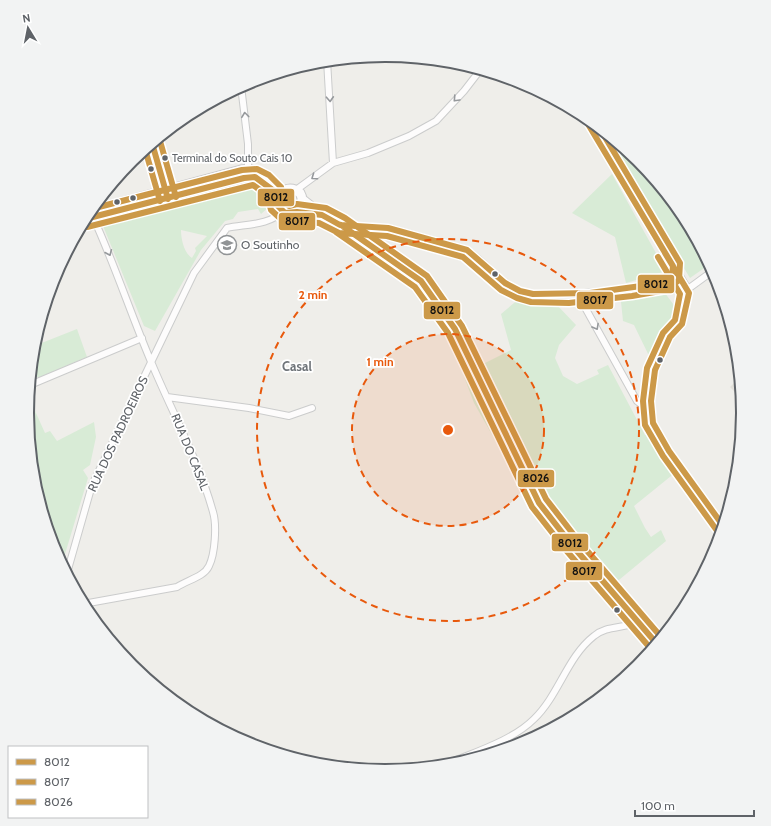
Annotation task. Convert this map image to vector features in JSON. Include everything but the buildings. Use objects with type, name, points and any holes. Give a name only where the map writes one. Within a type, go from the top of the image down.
[{"type":"main road","points":[[154,149],[167,195]]},
{"type":"main road","points":[[94,216],[167,195],[241,170],[249,169],[266,177],[278,187],[296,190],[303,200],[322,215],[340,225],[421,281],[455,329],[539,503],[637,622],[654,640]]},
{"type":"main road","points":[[102,206],[108,206],[167,195],[244,178],[255,177],[264,182],[274,191],[280,207],[289,214],[297,212],[322,215]]},
{"type":"main road","points":[[280,207],[280,194],[286,189]]},
{"type":"main road","points":[[297,212],[303,200]]},
{"type":"street","points":[[328,67],[333,163]]},
{"type":"street","points":[[296,190],[333,163],[368,153],[409,136],[436,121],[464,91],[478,73]]},
{"type":"street","points":[[242,92],[248,144],[249,169],[244,178]]},
{"type":"street","points":[[590,128],[688,289],[689,293],[682,324],[670,337],[655,370],[651,399],[653,424],[658,434],[720,521]]},
{"type":"street","name":"RUA DOS PADROEIROS","points":[[69,566],[92,485],[152,364],[194,273],[227,228],[264,222],[278,216],[280,207]]},
{"type":"street","name":"RUA DO CASAL","points":[[90,603],[177,588],[186,580],[203,573],[210,565],[216,533],[214,513],[168,397],[152,364],[109,252],[91,221]]},
{"type":"street","points":[[340,225],[388,228],[467,250],[509,285],[520,291],[555,295],[663,283],[681,283],[688,289]]},
{"type":"street","points":[[663,283],[672,276],[673,266]]},
{"type":"street","points":[[688,289],[708,274]]},
{"type":"street","points":[[577,293],[637,401],[641,404],[646,404],[651,399]]},
{"type":"street","points":[[36,383],[142,338]]},
{"type":"street","points":[[168,397],[249,408],[289,416],[312,408]]},
{"type":"street","points":[[471,754],[493,745],[533,720],[548,703],[578,653],[594,636],[604,629],[632,625],[637,622]]},
{"type":"shaded area","points":[[735,382],[736,393],[730,387]]},
{"type":"green space","points":[[607,140],[634,164],[650,181],[678,218],[690,237],[705,267],[690,278]]},
{"type":"green space","points":[[612,174],[666,271],[626,283],[615,237],[572,213]]},
{"type":"green space","points":[[251,185],[268,194],[271,205],[261,214],[258,209],[238,212],[233,219],[225,221],[201,250],[155,331],[144,326],[101,221],[132,213],[165,209],[181,199]],"holes":[[[181,230],[207,236],[195,248],[196,251],[192,258],[189,256],[184,246]]]},
{"type":"green space","points":[[287,195],[291,195],[295,201],[291,207],[287,207],[283,203],[283,199]]},
{"type":"green space","points":[[662,289],[679,312],[652,362],[634,325],[623,321],[620,292]]},
{"type":"green space","points":[[520,298],[557,305],[576,325],[559,345],[555,358],[563,376],[577,384],[599,374],[597,370],[608,365],[645,435],[648,434],[656,448],[659,447],[676,472],[634,506],[651,537],[661,530],[666,541],[602,594],[541,521],[474,403],[463,374],[511,350],[501,314]]},
{"type":"green space","points":[[77,329],[87,357],[40,377],[36,377],[41,343]]},
{"type":"green space","points":[[34,409],[45,433],[50,431],[57,441],[94,422],[96,437],[90,465],[83,470],[88,478],[64,556],[53,526],[41,482],[37,459]]},
{"type":"transit line","name":"8012","points":[[94,217],[244,178],[255,177],[274,191],[278,206],[285,213],[297,212],[322,215],[340,225],[388,228],[467,250],[505,283],[520,291],[533,294],[590,293],[663,283],[672,276],[673,266],[590,128]]},
{"type":"transit line","name":"8017","points":[[87,227],[253,185],[267,195],[271,210],[282,220],[319,223],[339,233],[387,236],[463,257],[501,290],[517,298],[531,302],[569,303],[632,296],[666,290],[679,280],[680,263],[607,141]]},
{"type":"transit line","name":"8026","points":[[161,143],[176,197]]},
{"type":"transit line","name":"8012","points":[[154,149],[168,199]]},
{"type":"transit line","name":"8017","points":[[147,155],[160,201]]},
{"type":"transit line","name":"8026","points":[[102,206],[242,170],[257,169],[269,175],[281,187],[285,202],[289,206],[297,204],[326,208],[345,218],[427,276],[462,326],[546,499],[577,539],[659,634]]},
{"type":"transit line","name":"8012","points":[[341,225],[421,281],[455,329],[539,503],[571,544],[654,640]]},
{"type":"transit line","name":"8017","points":[[336,232],[415,287],[448,333],[532,507],[565,549],[649,646]]},
{"type":"transit line","name":"8012","points":[[665,253],[689,293],[682,324],[670,337],[655,370],[651,401],[653,423],[669,451],[720,521]]},
{"type":"transit line","name":"8017","points":[[658,257],[680,294],[675,320],[663,333],[647,368],[643,401],[645,425],[663,456],[717,530]]},
{"type":"place","name":"Terminal do Souto Cais 10","points":[[165,158]]},
{"type":"place","name":"O Soutinho","points":[[227,245]]},
{"type":"district","name":"Casal","points":[[297,366]]}]
